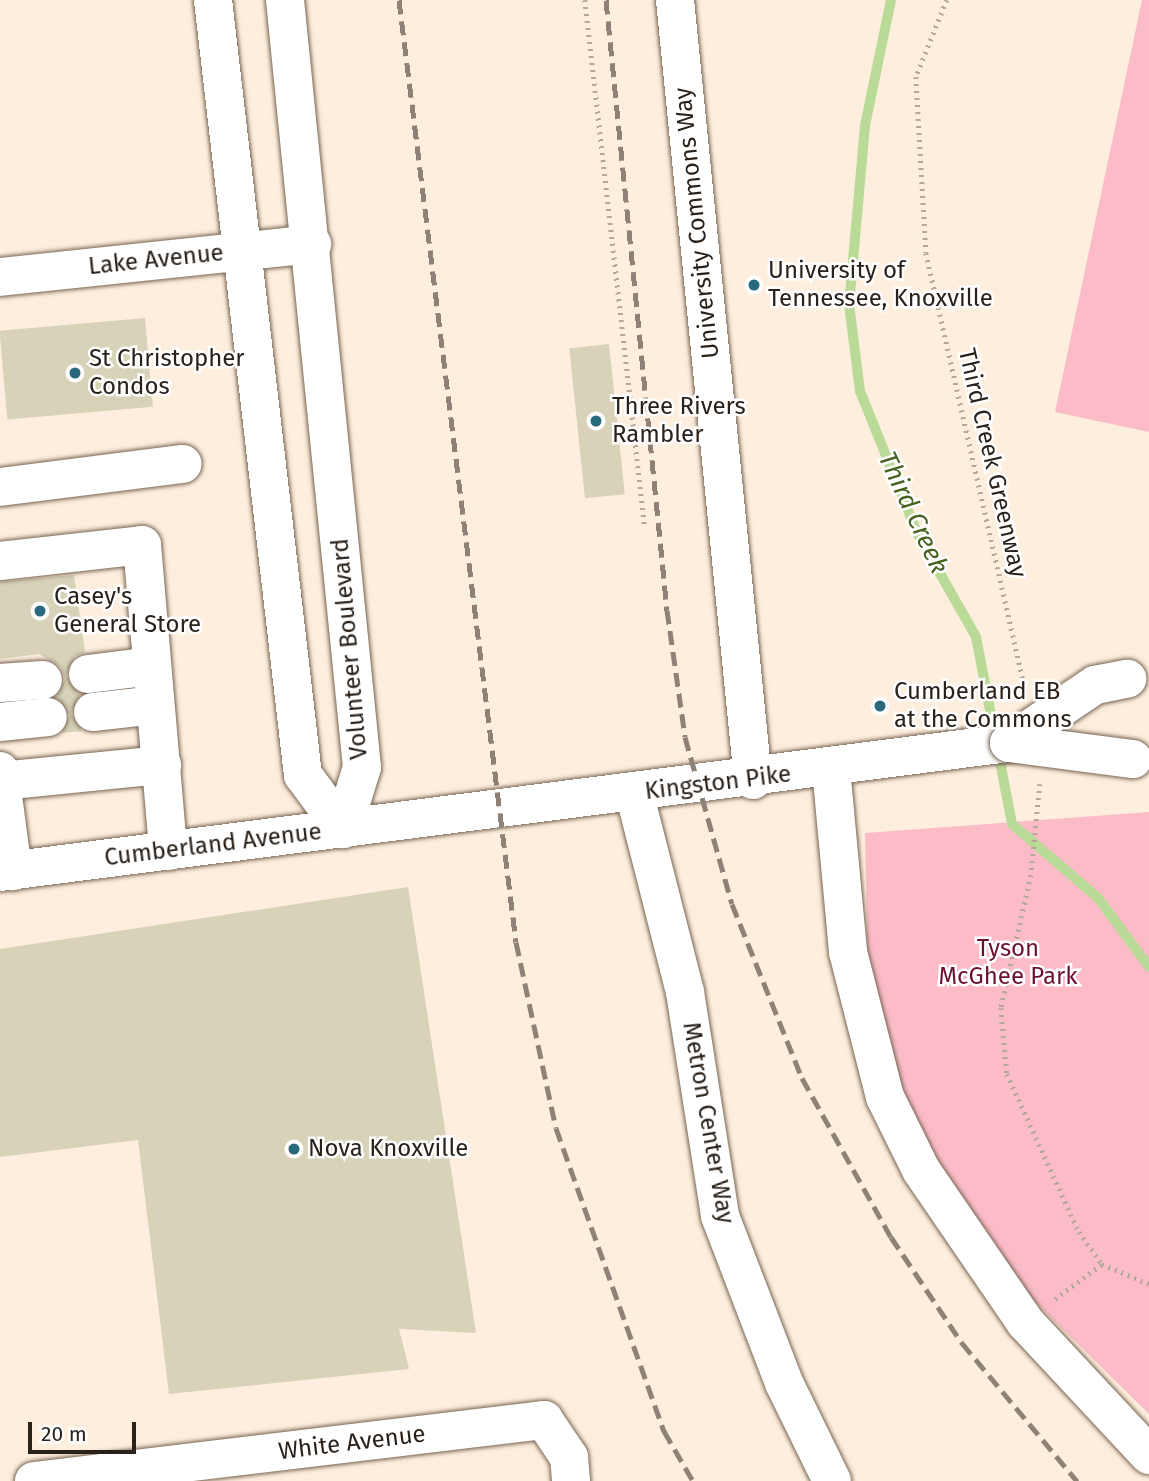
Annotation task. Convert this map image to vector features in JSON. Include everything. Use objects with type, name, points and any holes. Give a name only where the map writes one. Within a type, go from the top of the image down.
[{"type":"street","points":[[213,0],[303,775],[343,829]]},
{"type":"street","name":"Volunteer Boulevard","points":[[285,0],[312,244],[362,767],[343,829]]},
{"type":"street","name":"University Commons Way","points":[[675,0],[753,780]]},
{"type":"street","name":"Lake Avenue","points":[[0,276],[312,244]]},
{"type":"street","points":[[0,487],[183,464]]},
{"type":"street","points":[[0,561],[142,545],[168,851]]},
{"type":"street","points":[[88,674],[152,666]]},
{"type":"street","name":"Kingston Pike","points":[[1009,743],[1095,685],[1138,677]]},
{"type":"street","points":[[0,683],[43,680]]},
{"type":"street","points":[[93,712],[155,705]]},
{"type":"street","points":[[0,722],[48,717]]},
{"type":"street","name":"Kingston Pike","points":[[425,817],[753,780],[1009,743],[1141,759]]},
{"type":"street","points":[[6,871],[1,776],[162,765]]},
{"type":"street","points":[[831,768],[848,952],[885,1097],[921,1170],[1025,1322],[1149,1455]]},
{"type":"street","name":"Metron Center Way","points":[[634,792],[685,992],[720,1216],[784,1382],[832,1481]]},
{"type":"street","name":"Cumberland Avenue","points":[[6,871],[425,817]]},
{"type":"street","name":"White Avenue","points":[[34,1481],[260,1468],[544,1420],[569,1457],[571,1481]]},
{"type":"path","points":[[585,0],[645,528]]},
{"type":"path","name":"Third Creek Greenway","points":[[947,0],[916,77],[926,253],[1024,687]]},
{"type":"path","points":[[1031,875],[1001,1008],[1007,1074],[1079,1232],[1102,1264],[1149,1284]]},
{"type":"path","points":[[1025,1322],[1102,1264]]},
{"type":"green space","points":[[1142,0],[1149,0],[1149,432],[1055,412]]},
{"type":"green space","name":"Tyson McGhee Park","points":[[1149,812],[1149,1414],[1021,1288],[919,1144],[868,983],[865,833]]},
{"type":"building","name":"St Christopher Condos","points":[[145,318],[153,407],[7,419],[0,331]]},
{"type":"building","name":"Three Rivers Rambler","points":[[609,344],[625,494],[585,498],[569,348]]},
{"type":"building","name":"Casey's General Store","points":[[74,575],[85,652],[74,657],[66,676],[80,694],[71,714],[82,731],[62,733],[70,715],[56,697],[65,679],[61,667],[39,654],[0,659],[0,582]]},
{"type":"building","name":"Nova Knoxville","points":[[408,887],[476,1333],[399,1329],[409,1369],[169,1394],[138,1140],[0,1157],[0,949]]},
{"type":"waterway","name":"Third Creek","points":[[891,0],[865,126],[849,304],[860,391],[917,533],[976,637],[1012,824],[1098,898],[1149,967]]},
{"type":"railway","points":[[399,0],[516,942],[556,1128],[664,1431],[693,1481]]},
{"type":"railway","points":[[606,0],[667,610],[685,737],[732,904],[802,1078],[891,1237],[962,1343],[1077,1481]]},
{"type":"place","name":"University of Tennessee, Knoxville","points":[[754,285]]},
{"type":"place","name":"St Christopher Condos","points":[[75,373]]},
{"type":"place","name":"Three Rivers Rambler","points":[[596,421]]},
{"type":"place","name":"Casey's General Store","points":[[40,611]]},
{"type":"place","name":"Cumberland EB at the Commons","points":[[880,706]]},
{"type":"place","name":"Nova Knoxville","points":[[294,1149]]}]
